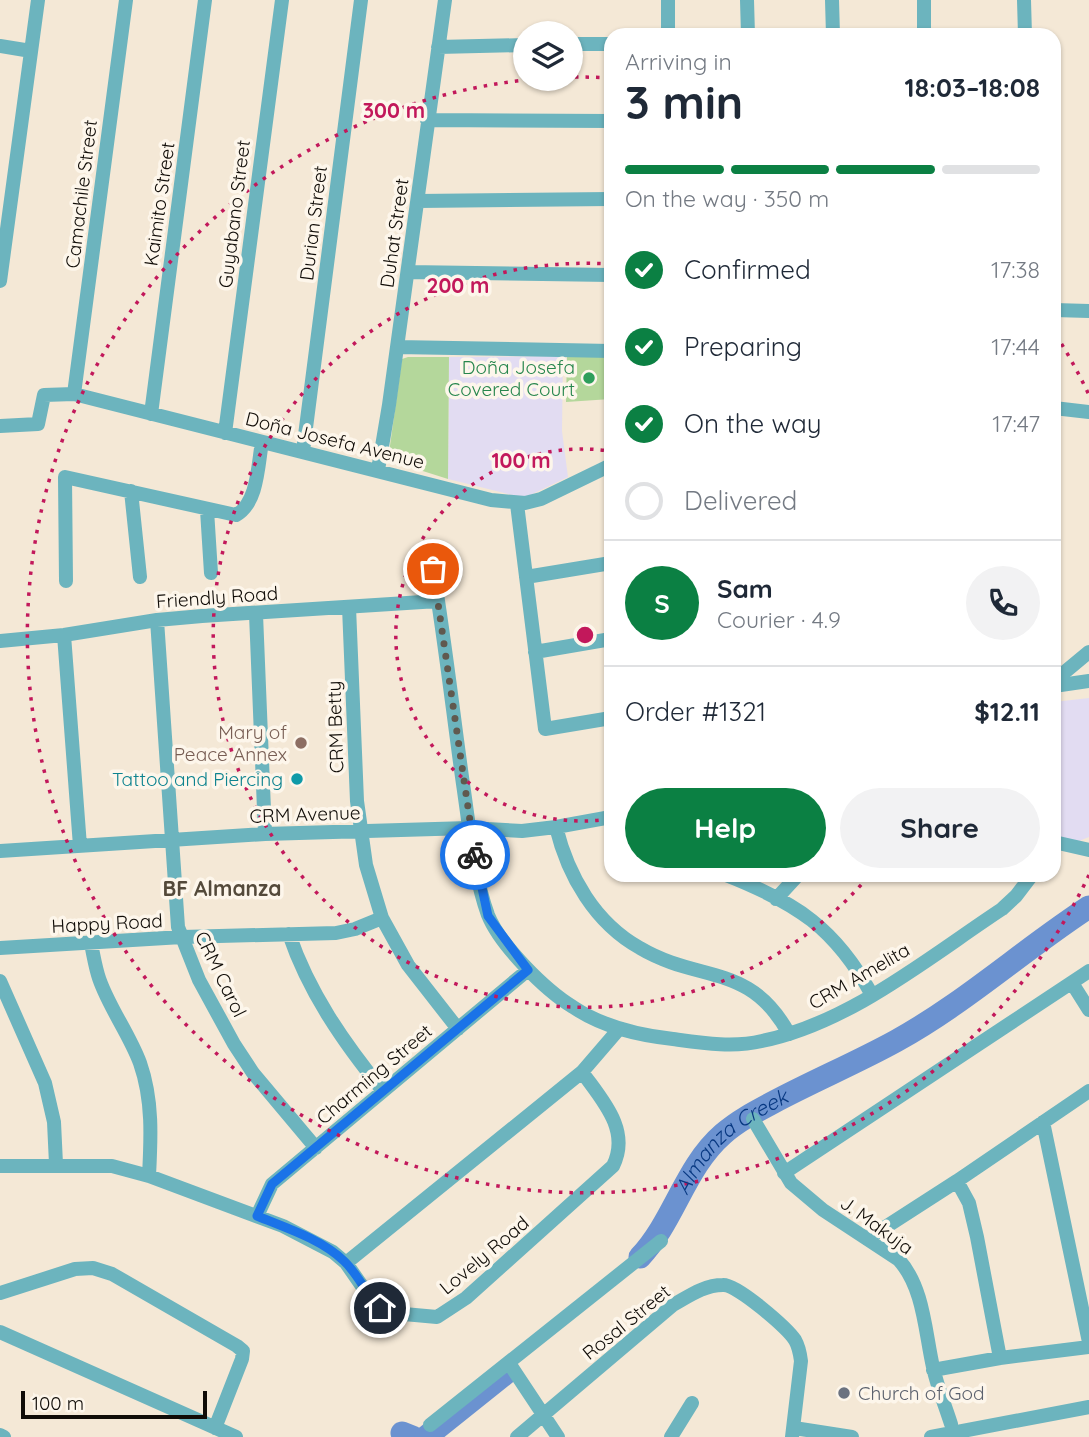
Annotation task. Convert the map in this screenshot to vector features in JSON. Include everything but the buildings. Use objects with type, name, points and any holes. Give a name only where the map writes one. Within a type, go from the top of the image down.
[{"type":"street","points":[[0,281],[38,0]]},
{"type":"street","name":"Camachile Street","points":[[74,394],[126,0]]},
{"type":"street","name":"Kaimito Street","points":[[151,414],[205,0]]},
{"type":"street","name":"Guyabano Street","points":[[225,433],[282,0]]},
{"type":"street","name":"Durian Street","points":[[303,451],[361,0]]},
{"type":"street","name":"Duhat Street","points":[[377,470],[408,272],[445,0]]},
{"type":"street","points":[[668,0],[668,28]]},
{"type":"street","points":[[747,0],[748,28]]},
{"type":"street","points":[[832,0],[833,28]]},
{"type":"street","points":[[924,0],[924,28]]},
{"type":"street","points":[[1024,0],[1025,28]]},
{"type":"street","points":[[583,44],[604,44]]},
{"type":"street","points":[[438,47],[513,45]]},
{"type":"street","points":[[0,46],[31,51]]},
{"type":"street","points":[[427,120],[604,121]]},
{"type":"street","points":[[418,201],[604,199]]},
{"type":"street","points":[[408,272],[604,275]]},
{"type":"street","points":[[1061,310],[1089,311]]},
{"type":"street","points":[[397,347],[604,351]]},
{"type":"street","name":"Doña Josefa Avenue","points":[[0,426],[38,424],[45,394],[74,394],[491,500],[517,504],[541,499],[604,468]]},
{"type":"street","points":[[1061,409],[1089,412]]},
{"type":"street","points":[[66,581],[65,477],[236,515],[244,511],[250,500],[262,442]]},
{"type":"street","points":[[131,491],[141,578]]},
{"type":"street","points":[[517,504],[545,729],[604,719]]},
{"type":"street","points":[[207,510],[211,573]]},
{"type":"street","points":[[526,577],[604,564]]},
{"type":"street","name":"CRM Amelita","points":[[433,569],[469,828],[488,916],[528,970],[559,999],[588,1017],[647,1036],[718,1045],[761,1042],[789,1034],[819,1023],[872,995],[1002,909],[1027,882]]},
{"type":"street","name":"Friendly Road","points":[[0,641],[64,635],[157,620],[438,601]]},
{"type":"street","name":"CRM Betty","points":[[349,607],[360,831],[366,865],[382,918],[408,965],[458,1029]]},
{"type":"street","points":[[256,614],[265,834]]},
{"type":"street","name":"CRM Carol","points":[[157,620],[178,927],[199,980],[234,1044],[254,1073],[316,1148]]},
{"type":"street","points":[[64,635],[80,846]]},
{"type":"street","points":[[535,652],[604,640]]},
{"type":"street","points":[[1061,675],[1089,652]]},
{"type":"street","points":[[1061,685],[1089,681]]},
{"type":"street","name":"CRM Avenue","points":[[0,851],[265,834],[469,828],[496,831],[556,827],[604,818]]},
{"type":"street","points":[[556,827],[572,874],[602,918],[618,933],[651,953],[730,979],[753,990],[767,1002],[789,1034]]},
{"type":"street","points":[[1061,844],[1089,850]]},
{"type":"street","points":[[741,882],[799,910],[831,936],[855,964],[872,995]]},
{"type":"street","points":[[776,898],[791,882]]},
{"type":"street","name":"Happy Road","points":[[0,948],[182,937],[336,933],[382,918]]},
{"type":"street","points":[[289,934],[297,959],[332,1024],[383,1091]]},
{"type":"street","points":[[91,943],[98,977],[141,1064],[151,1114],[149,1176]]},
{"type":"street","name":"Charming Street","points":[[257,1216],[272,1184],[528,970]]},
{"type":"street","points":[[784,1173],[1089,971]]},
{"type":"street","points":[[0,981],[45,1083],[54,1122],[56,1164]]},
{"type":"street","points":[[1072,983],[1089,1010]]},
{"type":"street","points":[[346,1263],[582,1072],[619,1029]]},
{"type":"street","name":"Lovely Road","points":[[0,1166],[112,1166],[149,1176],[257,1216],[312,1240],[346,1263],[380,1308],[393,1313],[437,1317],[466,1298],[613,1166],[621,1142],[618,1128],[609,1110],[582,1072]]},
{"type":"street","points":[[867,1239],[1089,1091]]},
{"type":"street","name":"J. Makuja","points":[[753,1119],[791,1184],[823,1210],[899,1260],[911,1275],[933,1370],[951,1424]]},
{"type":"street","points":[[933,1370],[1089,1345],[1043,1122]]},
{"type":"street","points":[[957,1181],[969,1203],[975,1226],[1000,1359]]},
{"type":"street","points":[[430,1425],[662,1241]]},
{"type":"street","points":[[0,1293],[75,1269],[93,1268],[112,1274],[237,1346],[243,1351],[242,1359],[215,1428]]},
{"type":"street","name":"Rosal Street","points":[[517,1437],[673,1305],[702,1288],[726,1284],[742,1293],[774,1319],[794,1339],[800,1350],[793,1432]]},
{"type":"street","points":[[0,1332],[236,1437]]},
{"type":"street","points":[[509,1363],[558,1437]]},
{"type":"street","points":[[671,1437],[692,1403]]},
{"type":"street","points":[[931,1437],[1089,1407]]},
{"type":"street","points":[[793,1432],[852,1437]]},
{"type":"shaded area","points":[[563,356],[562,431],[568,477],[524,498],[448,479],[449,357]]},
{"type":"shaded area","points":[[1089,698],[1089,837],[1072,844],[1061,838],[1061,701]]},
{"type":"green space","name":"Doña Josefa Covered Court","points":[[567,356],[604,356],[604,399],[566,402]]},
{"type":"green space","points":[[449,357],[448,479],[388,460],[402,359]]},
{"type":"waterway","name":"Almanza Creek","points":[[640,1257],[662,1227],[699,1162],[729,1129],[766,1106],[921,1026],[1089,907]]},
{"type":"waterway","name":"Almanza Creek","points":[[426,1437],[506,1373]]},
{"type":"waterway","name":"Almanza Creek","points":[[402,1433],[412,1437]]},
{"type":"way so far","points":[[433,569],[475,855]]},
{"type":"place","name":"Doña Josefa Covered Court","points":[[589,378]]},
{"type":"place","name":"Mary of Peace Annex","points":[[301,743]]},
{"type":"place","name":"Tattoo and Piercing","points":[[297,779]]},
{"type":"place","name":"Church of God","points":[[844,1393]]},
{"type":"district","name":"BF Almanza","points":[[222,889]]},
{"type":"route","points":[[380,1308],[346,1263],[333,1252],[257,1216],[272,1184],[528,970],[488,916],[475,855]]}]
